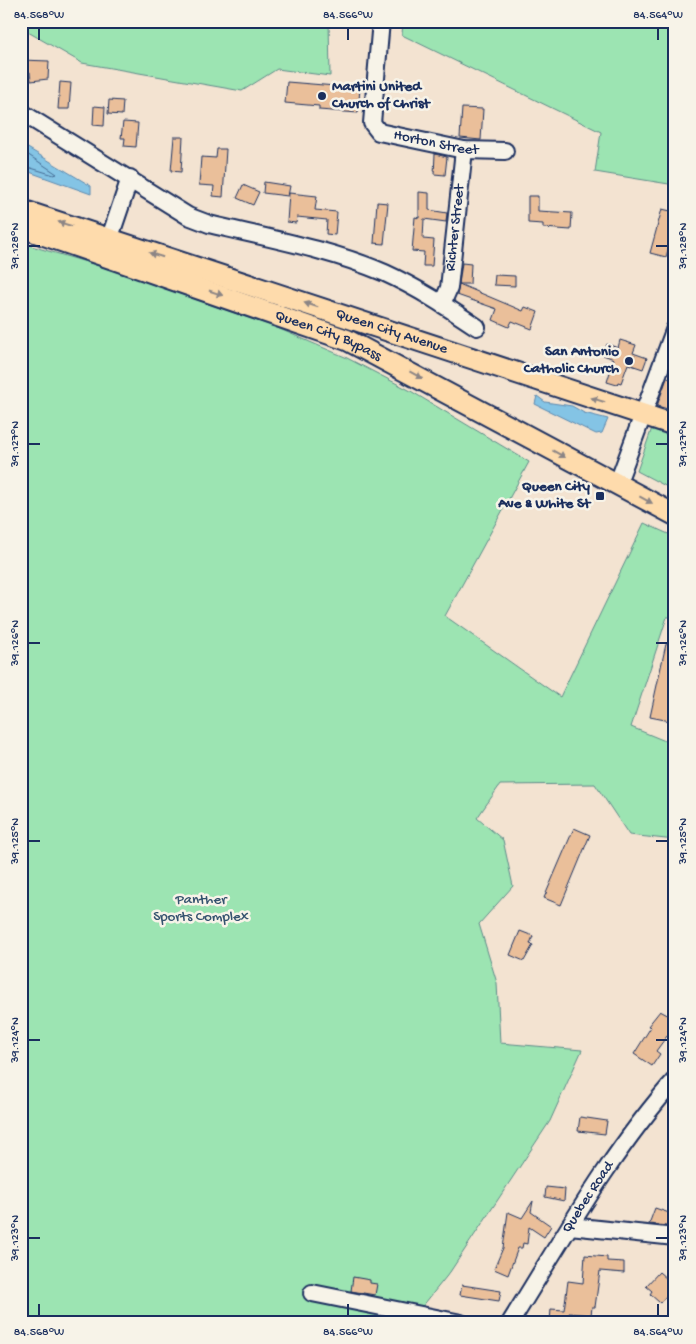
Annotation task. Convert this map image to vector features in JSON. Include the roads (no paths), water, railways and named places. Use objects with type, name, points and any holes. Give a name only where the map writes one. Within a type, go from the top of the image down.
[{"type":"main road","name":"Queen City Bypass","points":[[21,210],[107,246],[347,340],[675,515]]},
{"type":"main road","name":"Queen City Bypass","points":[[21,227],[107,246]]},
{"type":"main road","name":"Queen City Avenue","points":[[107,246],[675,425]]},
{"type":"street","name":"Horton Street","points":[[381,21],[372,123],[380,132],[464,150],[506,151]]},
{"type":"street","points":[[21,112],[130,178],[168,204],[209,224],[353,261],[406,283],[477,327]]},
{"type":"street","name":"Richter Street","points":[[442,304],[449,288],[464,150]]},
{"type":"street","points":[[107,246],[130,178]]},
{"type":"street","points":[[617,485],[675,328]]},
{"type":"street","name":"Quebec Road","points":[[510,1323],[570,1226],[632,1134],[675,1080]]},
{"type":"street","points":[[570,1226],[675,1237]]},
{"type":"street","points":[[312,1293],[461,1323]]},
{"type":"water","points":[[21,144],[91,186],[91,194],[21,169]]},
{"type":"water","points":[[537,396],[545,402],[572,406],[584,413],[608,419],[602,433],[596,434],[535,404]]},
{"type":"place","name":"Martini United Church of Christ","points":[[322,96]]},
{"type":"place","name":"San Antonio Catholic Church","points":[[629,361]]},
{"type":"place","name":"Queen City Ave & White St","points":[[600,496]]},
{"type":"park label","name":"Panther Sports Complex","points":[[201,908]]}]
